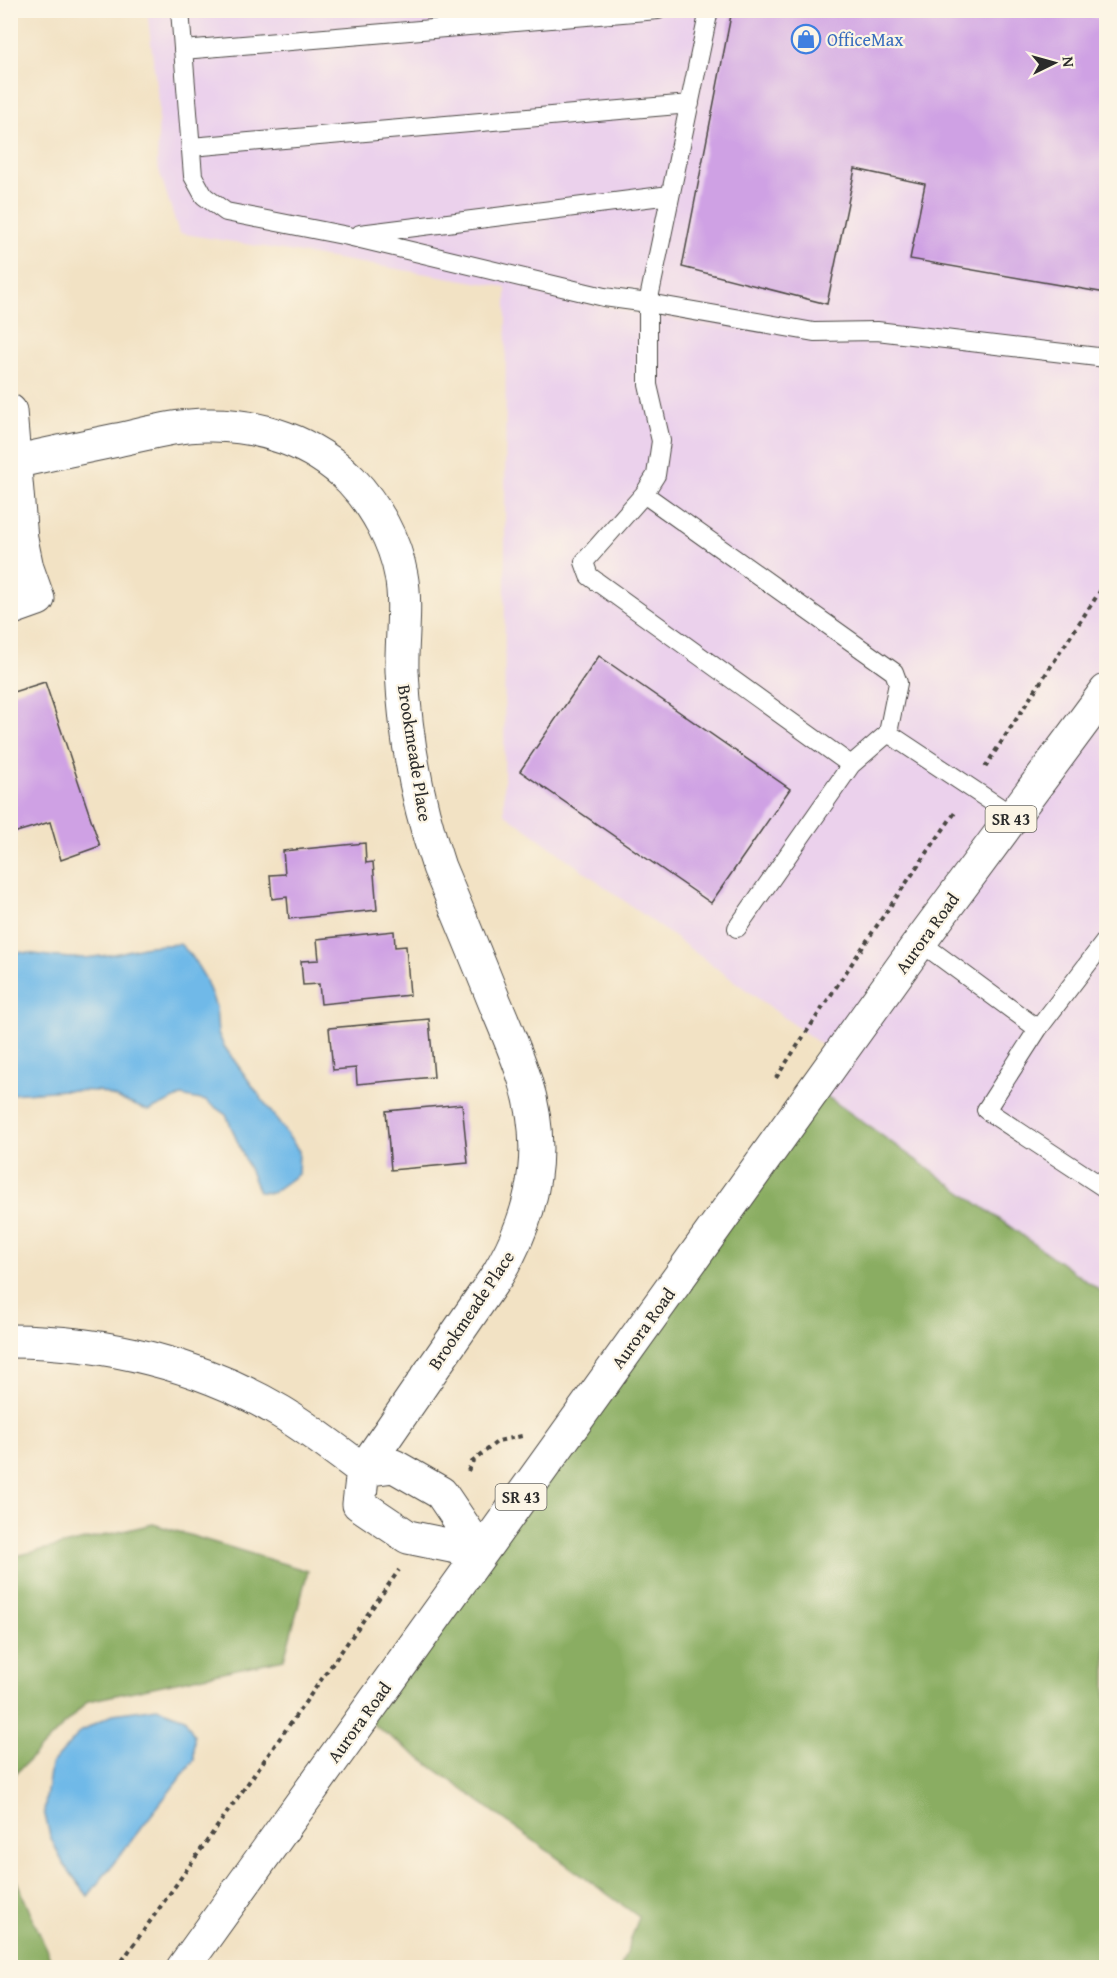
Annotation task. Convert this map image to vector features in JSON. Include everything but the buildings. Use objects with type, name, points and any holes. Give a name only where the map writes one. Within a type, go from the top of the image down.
[{"type":"street","points":[[10,411],[21,539],[27,568],[38,599],[10,609]]},
{"type":"street","name":"Brookmeade Place","points":[[14,462],[186,426],[228,425],[266,432],[304,445],[341,470],[379,515],[402,575],[402,670],[405,711],[413,764],[428,832],[439,867],[525,1080],[534,1122],[536,1166],[528,1210],[511,1252],[492,1284],[363,1470]]},
{"type":"street","name":"Aurora Road","points":[[183,1968],[920,942],[1107,691]]},
{"type":"street","points":[[10,1341],[49,1342],[111,1350],[146,1358],[209,1378],[279,1411],[311,1431],[363,1470],[394,1466],[441,1493],[481,1552]]},
{"type":"street","points":[[363,1470],[359,1504],[408,1538],[481,1552]]},
{"type":"lane","points":[[180,10],[193,176],[204,196],[226,212],[348,236],[604,297],[814,332],[877,331],[1107,358]]},
{"type":"lane","points":[[183,50],[658,10]]},
{"type":"lane","points":[[709,10],[648,303],[648,385],[661,441],[656,475],[644,494],[584,562],[589,576],[851,765]]},
{"type":"lane","points":[[191,147],[690,104]]},
{"type":"lane","points":[[348,236],[670,195]]},
{"type":"lane","points":[[644,494],[894,672],[898,683],[888,733],[851,765],[737,928]]},
{"type":"lane","points":[[888,733],[1013,816]]},
{"type":"lane","points":[[1107,940],[1038,1029],[986,1110],[1107,1189]]},
{"type":"lane","points":[[920,942],[1038,1029]]},
{"type":"path","points":[[776,1079],[882,918],[972,788],[1107,582]]},
{"type":"path","points":[[464,1479],[472,1462],[498,1442],[524,1436]]},
{"type":"path","points":[[117,1968],[384,1589]]},
{"type":"shaded area","points":[[147,11],[1106,11],[1106,1295],[815,1088],[837,1056],[504,813],[506,287],[179,233],[157,164],[159,107]],"holes":[[[534,292],[557,295],[799,343]]]},
{"type":"green space","points":[[815,1088],[1106,1295],[1106,1967],[621,1967],[639,1917],[363,1717]]},
{"type":"green space","points":[[153,1524],[308,1571],[284,1659],[88,1701],[11,1778],[11,1557]]},
{"type":"green space","points":[[11,1868],[54,1967],[11,1967]]},
{"type":"water","points":[[180,944],[191,955],[205,978],[216,1007],[218,1033],[224,1046],[299,1151],[298,1174],[272,1193],[259,1192],[226,1115],[206,1101],[181,1096],[149,1111],[99,1091],[65,1090],[11,1094],[11,951],[84,958],[148,946]]},
{"type":"water","points":[[157,1708],[185,1718],[194,1736],[194,1760],[88,1896],[63,1863],[50,1836],[44,1811],[51,1765],[80,1732],[113,1714]]},
{"type":"place","name":"OfficeMax","points":[[806,39]]}]
